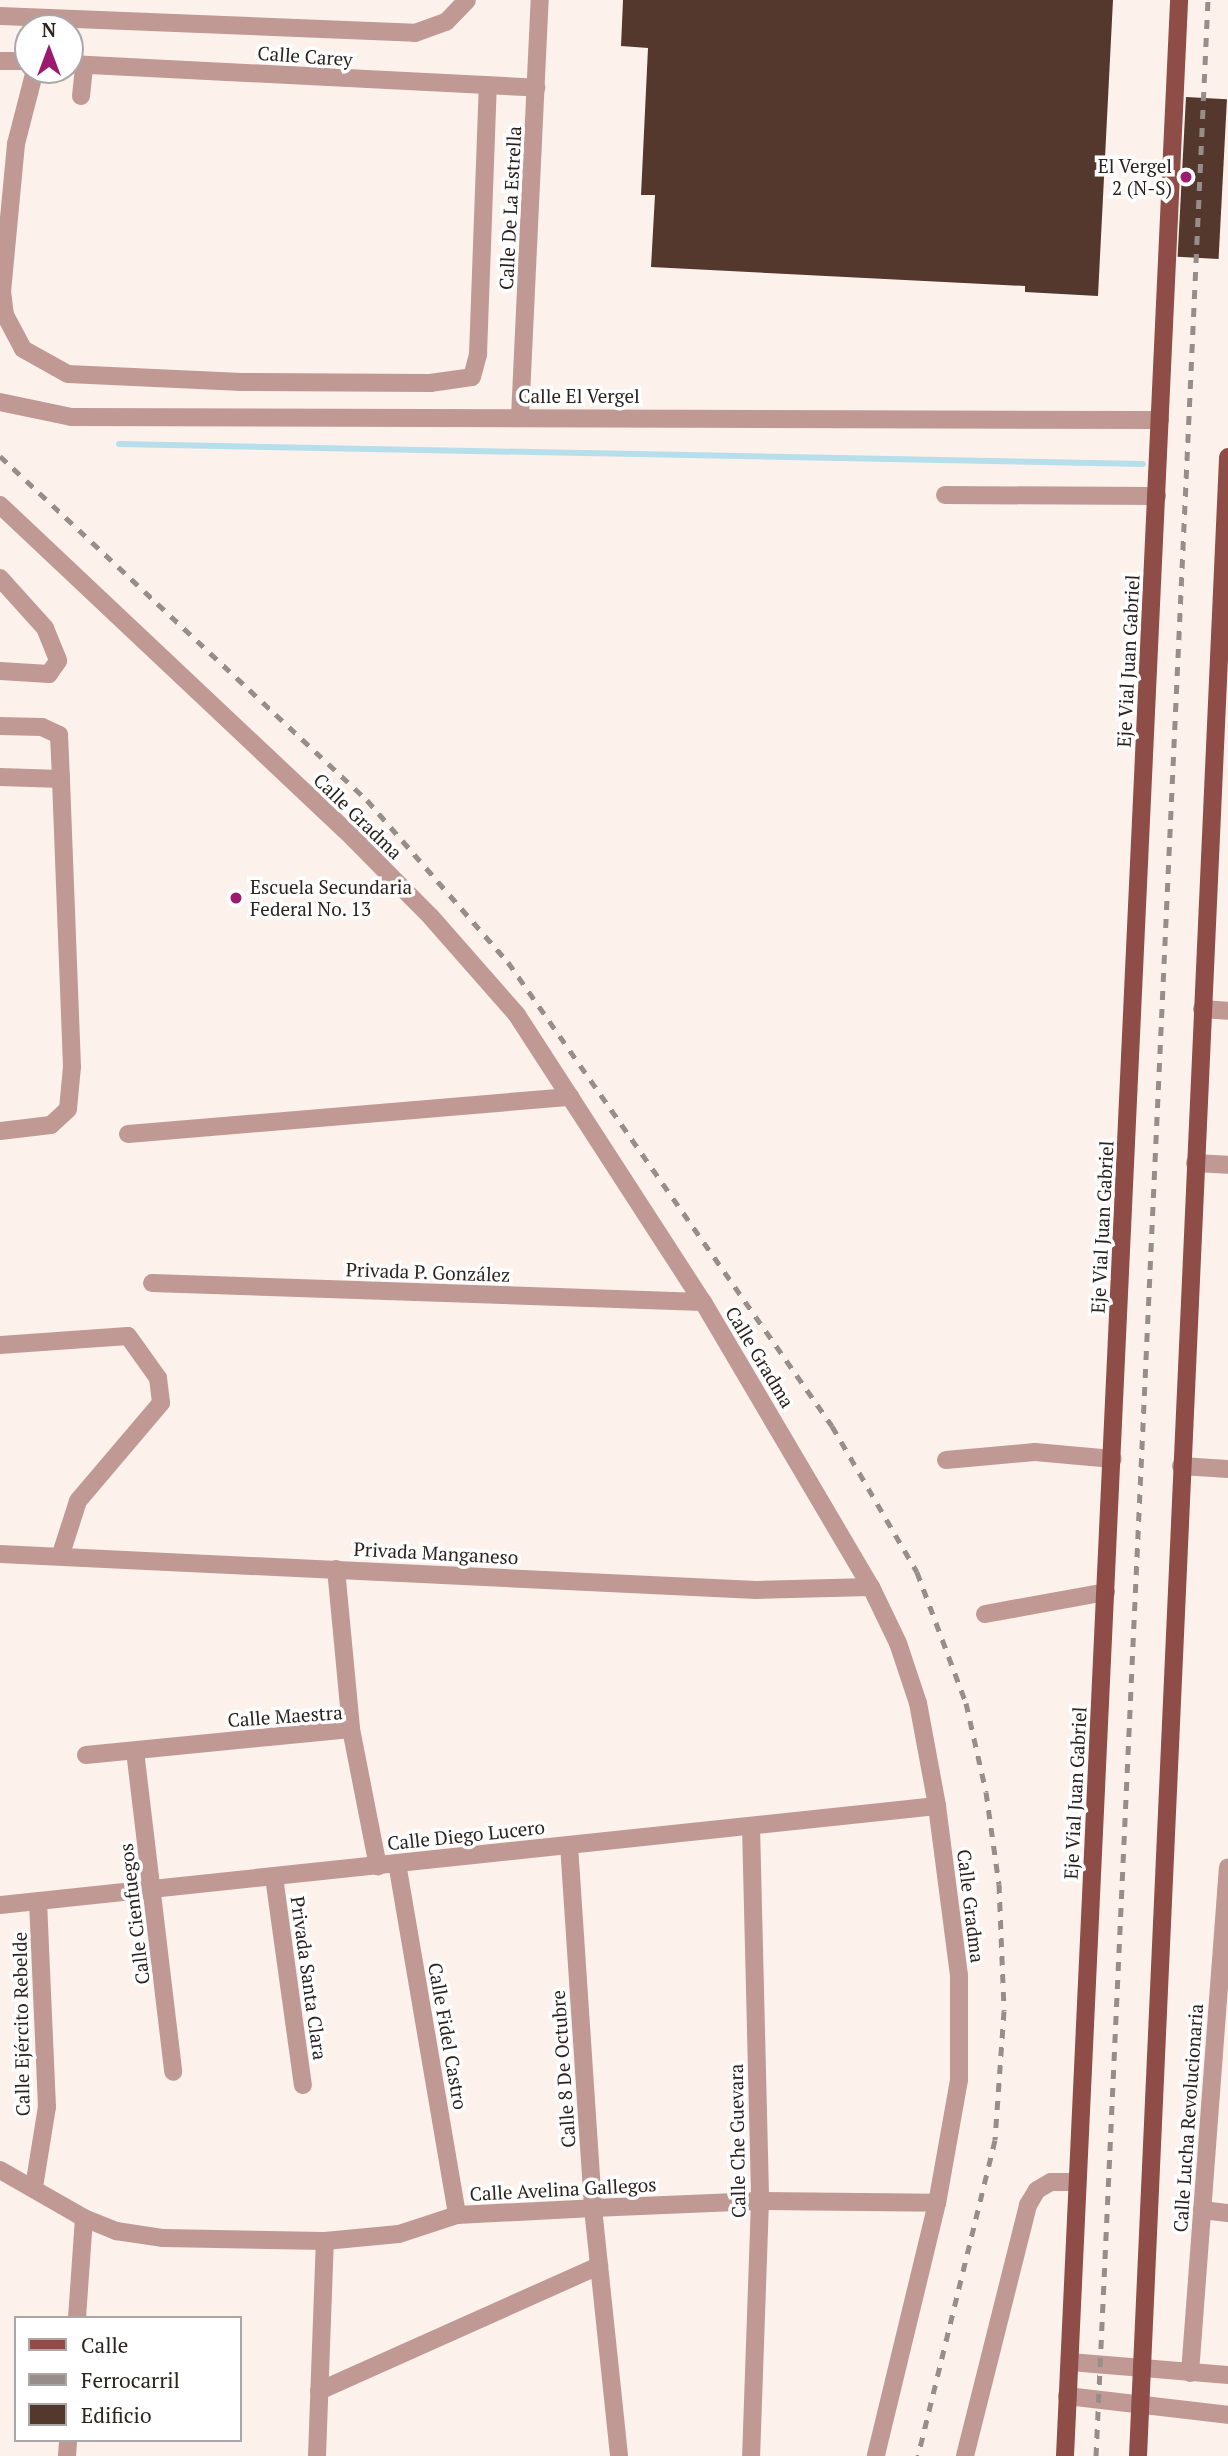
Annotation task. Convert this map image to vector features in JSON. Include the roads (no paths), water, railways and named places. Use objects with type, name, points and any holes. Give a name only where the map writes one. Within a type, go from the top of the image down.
[{"type":"main road","name":"Eje Vial Juan Gabriel","points":[[1065,2456],[1179,0]]},
{"type":"main road","points":[[1138,2456],[1138,2407],[1202,1009],[1221,766],[1228,457]]},
{"type":"street","points":[[0,16],[415,33],[446,22],[467,0]]},
{"type":"street","name":"Calle De La Estrella","points":[[520,417],[540,0]]},
{"type":"street","name":"Calle Carey","points":[[84,65],[536,88]]},
{"type":"street","points":[[31,84],[16,144],[2,291],[5,315],[23,349],[68,374],[242,382],[430,383],[472,377],[478,354],[488,85]]},
{"type":"street","points":[[79,84],[81,96]]},
{"type":"street","name":"Calle El Vergel","points":[[0,402],[71,417],[1160,420]]},
{"type":"street","points":[[944,495],[1157,496]]},
{"type":"street","name":"Calle Gradma","points":[[0,505],[431,917],[517,1015],[703,1302],[871,1587],[898,1643],[918,1703],[937,1806],[959,1976],[958,2080],[937,2203],[876,2456]]},
{"type":"street","points":[[0,578],[45,628],[58,661],[49,674],[0,671]]},
{"type":"street","points":[[0,726],[42,727],[59,735],[72,1067],[68,1110],[51,1125],[0,1130]]},
{"type":"street","points":[[0,777],[61,779]]},
{"type":"street","points":[[1202,1009],[1228,1011]]},
{"type":"street","points":[[128,1134],[570,1097]]},
{"type":"street","points":[[1195,1163],[1228,1165]]},
{"type":"street","name":"Privada P. González","points":[[152,1283],[703,1302]]},
{"type":"street","points":[[0,1345],[128,1336],[158,1378],[161,1403],[78,1501],[61,1554]]},
{"type":"street","points":[[946,1460],[1035,1452],[1113,1459]]},
{"type":"street","points":[[1181,1466],[1228,1469]]},
{"type":"street","name":"Privada Manganeso","points":[[0,1554],[61,1554],[756,1590],[871,1587]]},
{"type":"street","points":[[336,1569],[351,1729]]},
{"type":"street","points":[[985,1614],[1107,1592]]},
{"type":"street","name":"Calle Maestra","points":[[86,1755],[351,1729],[378,1866]]},
{"type":"street","name":"Calle Cienfuegos","points":[[135,1751],[154,1889],[173,2072]]},
{"type":"street","name":"Calle Diego Lucero","points":[[0,1905],[937,1806]]},
{"type":"street","name":"Calle Che Guevara","points":[[751,1826],[760,2201],[751,2456]]},
{"type":"street","name":"Calle 8 De Octubre","points":[[569,1845],[593,2208],[620,2456]]},
{"type":"street","name":"Calle Fidel Castro","points":[[397,1863],[457,2215]]},
{"type":"street","name":"Calle Lucha Revolucionaria","points":[[1190,2373],[1228,1867]]},
{"type":"street","name":"Privada Santa Clara","points":[[274,1877],[303,2085]]},
{"type":"street","name":"Calle Ejército Rebelde","points":[[34,2187],[47,2107],[38,1902]]},
{"type":"street","name":"Calle Avelina Gallegos","points":[[0,2170],[34,2187],[84,2218],[116,2231],[163,2238],[326,2241],[399,2234],[457,2215],[593,2208],[760,2201],[937,2203]]},
{"type":"street","points":[[965,2456],[1028,2206],[1037,2190],[1051,2182],[1077,2182]]},
{"type":"street","points":[[1202,2210],[1228,2213]]},
{"type":"street","points":[[77,2316],[84,2218]]},
{"type":"street","points":[[317,2456],[326,2241]]},
{"type":"street","points":[[319,2391],[599,2266]]},
{"type":"street","points":[[1070,2362],[1228,2375]]},
{"type":"street","points":[[1067,2396],[1138,2407],[1228,2415]]},
{"type":"waterway","points":[[119,444],[1143,464]]},
{"type":"railway","points":[[1096,2456],[1208,0]]},
{"type":"railway","points":[[0,456],[367,800],[508,962],[832,1426],[917,1572],[966,1703],[986,1792],[999,1884],[1004,2011],[995,2140],[918,2456]]},
{"type":"place","name":"El Vergel 2 (N-S)","points":[[1186,177]]},
{"type":"place","name":"Escuela Secundaria Federal No. 13","points":[[236,898]]}]
